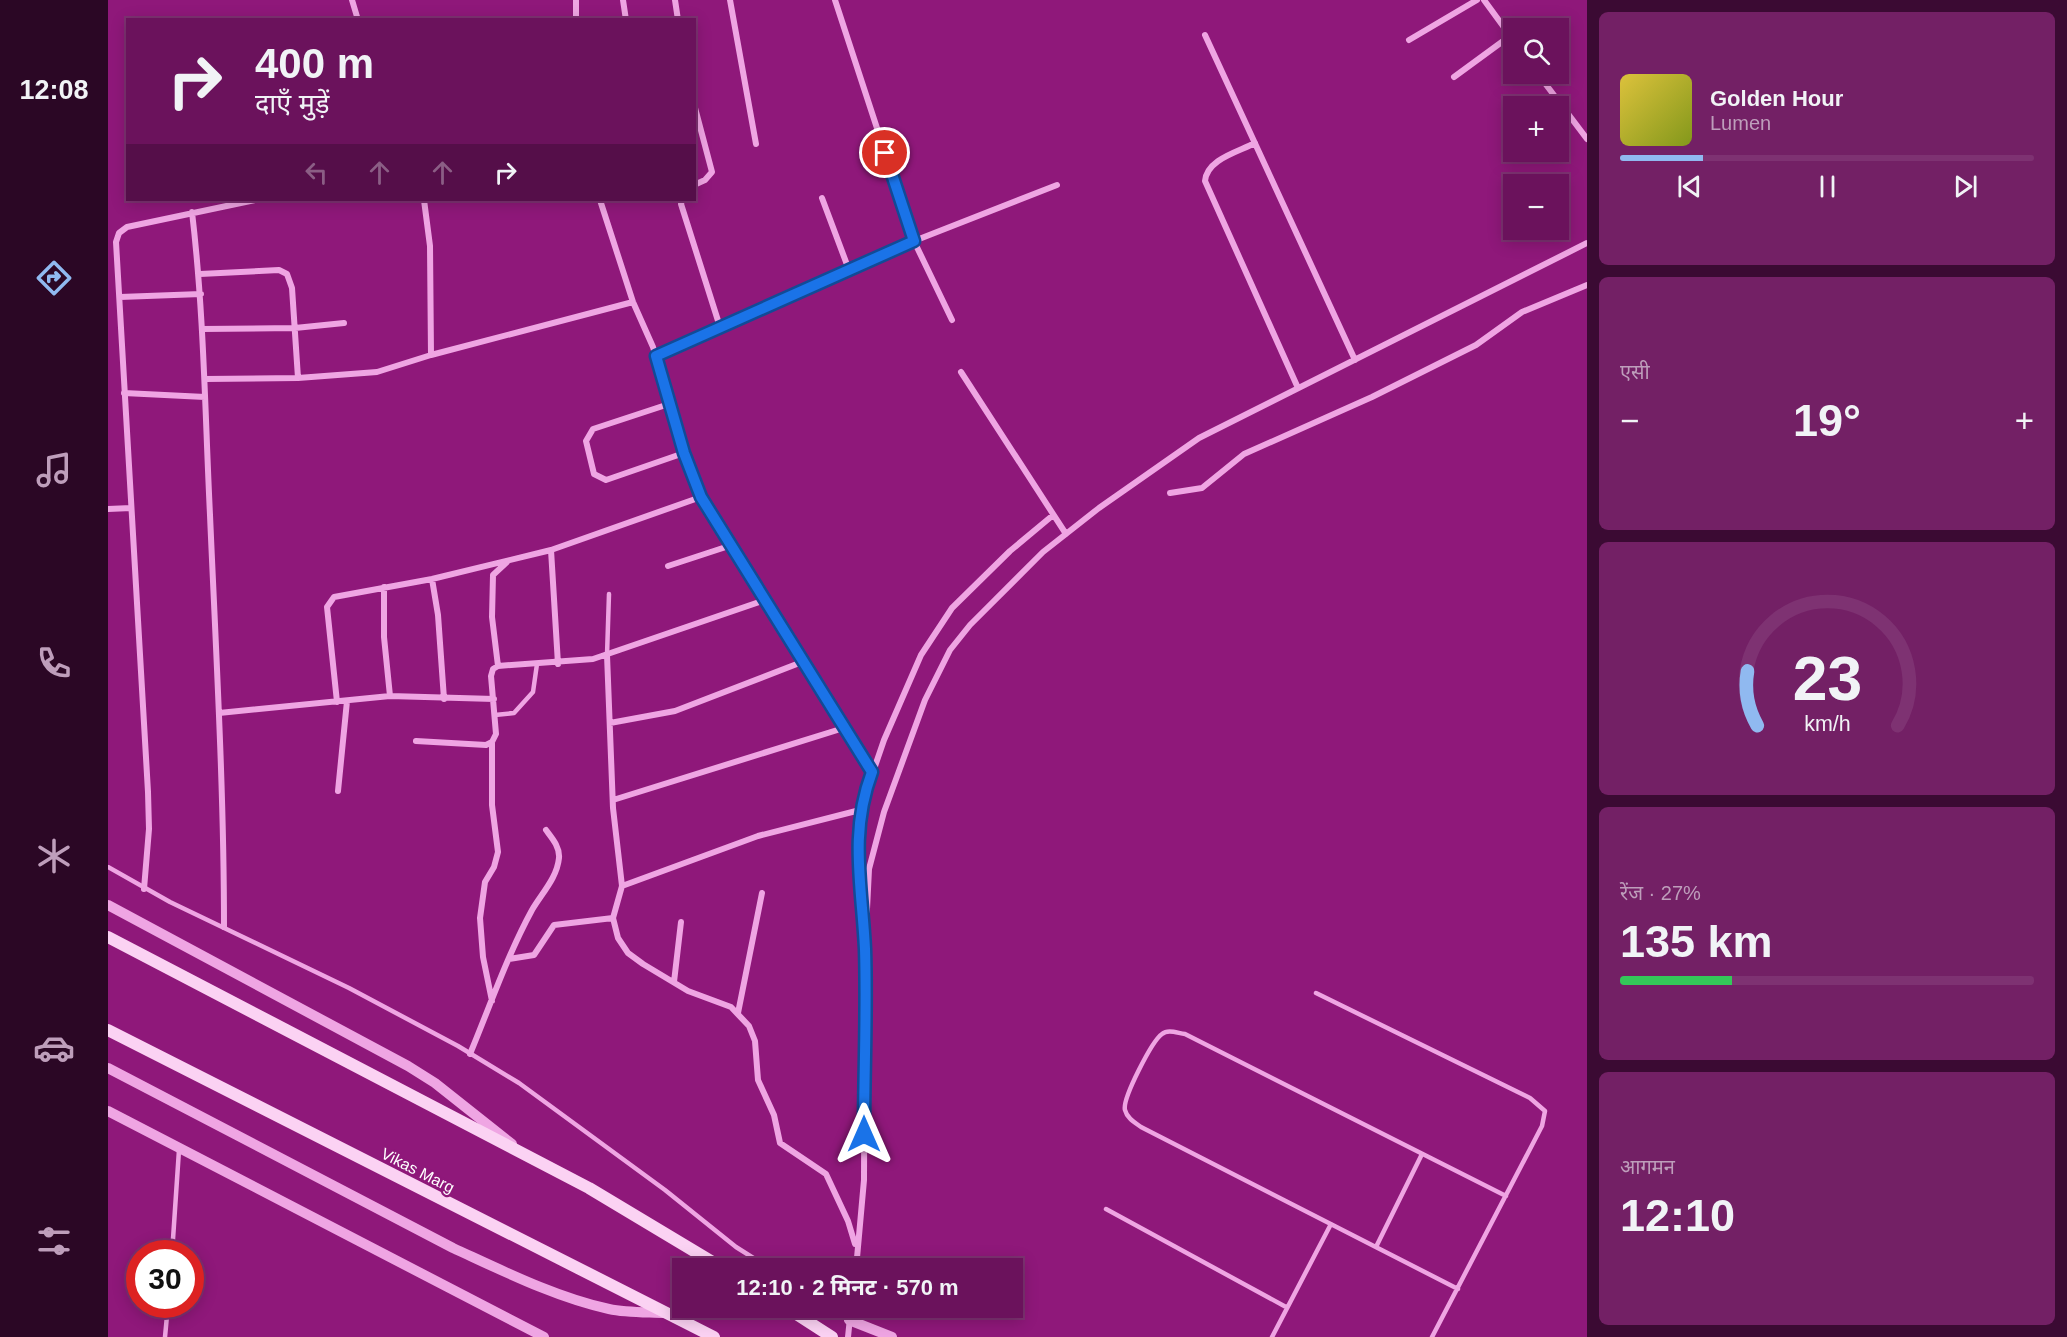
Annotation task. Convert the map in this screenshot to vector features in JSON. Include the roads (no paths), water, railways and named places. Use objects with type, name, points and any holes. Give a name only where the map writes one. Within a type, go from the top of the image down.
[{"type":"main road","points":[[108,937],[590,1188],[706,1258]]},
{"type":"main road","name":"Vikas Marg","points":[[108,1030],[714,1337]]},
{"type":"main road","points":[[803,1318],[832,1337]]},
{"type":"street","points":[[352,0],[357,18]]},
{"type":"street","points":[[576,0],[576,18]]},
{"type":"street","points":[[623,0],[626,18]]},
{"type":"street","points":[[675,0],[678,18]]},
{"type":"street","points":[[730,0],[756,144]]},
{"type":"street","points":[[835,0],[914,241],[952,320]]},
{"type":"street","points":[[1409,40],[1477,0]]},
{"type":"street","points":[[1484,0],[1503,26]]},
{"type":"street","points":[[1205,35],[1355,360]]},
{"type":"street","points":[[1454,77],[1503,44]]},
{"type":"street","points":[[1546,84],[1587,139]]},
{"type":"street","points":[[696,112],[712,172],[705,180],[696,184]]},
{"type":"street","points":[[1255,143],[1213,164],[1207,171],[1205,181],[1298,388]]},
{"type":"street","points":[[656,356],[914,241],[1057,185]]},
{"type":"street","points":[[822,198],[849,270]]},
{"type":"street","points":[[144,889],[149,829],[148,792],[116,242],[119,233],[127,227],[250,201]]},
{"type":"street","points":[[424,201],[430,246],[431,355]]},
{"type":"street","points":[[600,201],[633,302],[656,356],[672,403],[684,453],[701,497],[872,772]]},
{"type":"street","points":[[682,201],[720,327]]},
{"type":"street","points":[[192,212],[200,274],[205,379],[219,712],[224,927]]},
{"type":"street","points":[[856,1258],[864,1180],[865,949],[868,869],[884,812],[936,675],[950,650],[970,625],[1042,552],[1199,438],[1587,243]]},
{"type":"street","points":[[200,274],[279,270],[287,274],[292,288],[298,378]]},
{"type":"street","points":[[1170,493],[1202,488],[1244,454],[1372,397],[1476,345],[1522,312],[1587,285]]},
{"type":"street","points":[[120,297],[201,294]]},
{"type":"street","points":[[205,379],[298,378],[377,372],[431,355],[633,302]]},
{"type":"street","points":[[202,329],[295,328],[344,323]]},
{"type":"street","points":[[961,372],[1052,516],[1066,534]]},
{"type":"street","points":[[124,393],[205,397]]},
{"type":"street","points":[[672,403],[593,429],[586,441],[594,474],[606,480],[684,453]]},
{"type":"street","points":[[337,702],[327,607],[329,601],[334,597],[432,579],[551,550],[701,497]]},
{"type":"street","points":[[108,509],[131,508]]},
{"type":"street","points":[[865,949],[857,862],[860,810],[872,772],[921,654],[935,630],[952,608],[1010,551],[1052,516]]},
{"type":"street","points":[[668,566],[732,544]]},
{"type":"street","points":[[551,550],[558,664]]},
{"type":"street","points":[[498,666],[492,617],[493,575],[508,561]]},
{"type":"street","points":[[432,579],[438,615],[444,699]]},
{"type":"street","points":[[384,587],[384,636],[390,696]]},
{"type":"street","points":[[492,1001],[483,957],[480,918],[485,882],[494,867],[498,852],[492,805],[492,742],[496,734],[491,676],[493,669],[498,666],[558,664],[607,655],[765,600]]},
{"type":"street","points":[[607,655],[613,800],[622,886],[613,918],[618,938],[628,953],[674,982],[738,1013],[753,1032],[758,1080],[774,1115],[780,1143],[826,1174],[848,1221],[856,1248]]},
{"type":"street","points":[[610,723],[675,711],[802,662]]},
{"type":"street","points":[[219,712],[390,696],[494,699]]},
{"type":"street","points":[[338,791],[347,701]]},
{"type":"street","points":[[613,800],[846,727]]},
{"type":"street","points":[[417,741],[486,745],[492,742]]},
{"type":"street","points":[[622,886],[758,836],[860,810]]},
{"type":"street","points":[[470,1054],[509,958],[532,910],[557,869],[560,854],[546,830]]},
{"type":"street","points":[[738,1013],[762,892]]},
{"type":"street","points":[[108,905],[408,1066],[435,1083],[527,1155]]},
{"type":"street","points":[[509,958],[534,955],[554,925],[613,918]]},
{"type":"street","points":[[674,982],[681,922]]},
{"type":"street","points":[[108,1068],[442,1243],[492,1266],[604,1308],[666,1313]]},
{"type":"street","points":[[108,1111],[544,1337]]},
{"type":"street","points":[[848,1337],[849,1320],[892,1337]]},
{"type":"lane","points":[[607,655],[605,638],[609,594]]},
{"type":"lane","points":[[495,715],[514,713],[533,692],[537,664]]},
{"type":"lane","points":[[108,867],[144,889],[349,988],[519,1083],[754,1258]]},
{"type":"lane","points":[[1316,993],[1540,1104],[1545,1111],[1542,1126],[1432,1337]]},
{"type":"lane","points":[[1458,1289],[1131,1120],[1125,1112],[1124,1102],[1162,1034],[1169,1031],[1185,1035],[1506,1197]]},
{"type":"lane","points":[[173,1240],[180,1147]]},
{"type":"lane","points":[[1376,1247],[1422,1154]]},
{"type":"lane","points":[[1106,1209],[1286,1307]]},
{"type":"lane","points":[[1272,1337],[1331,1224]]},
{"type":"lane","points":[[165,1337],[167,1318]]}]
